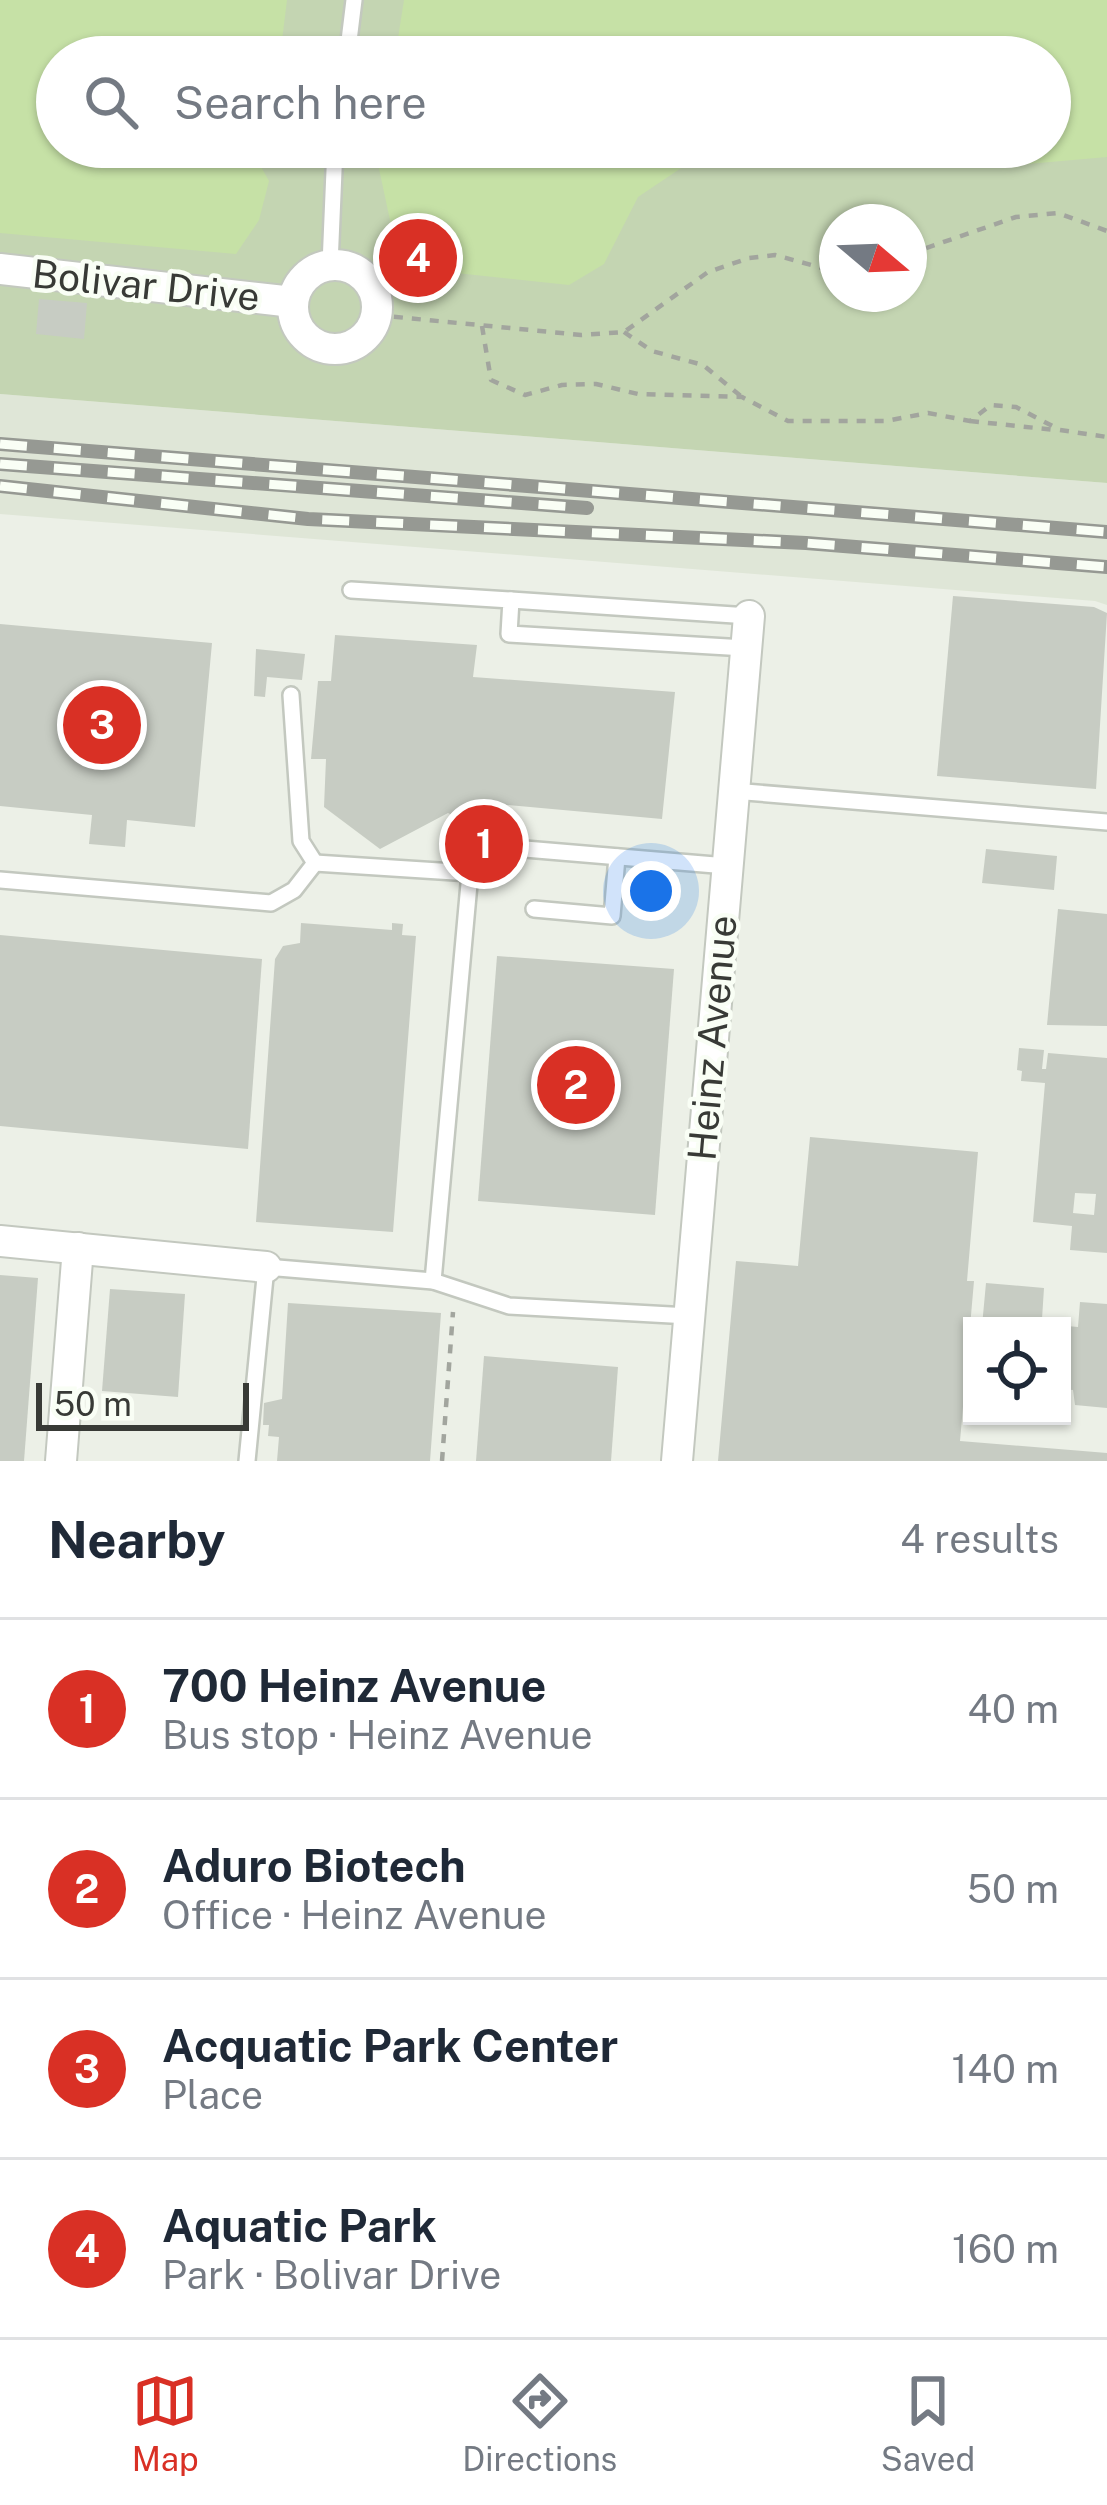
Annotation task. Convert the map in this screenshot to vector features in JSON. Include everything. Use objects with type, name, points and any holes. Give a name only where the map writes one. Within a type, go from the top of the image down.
[{"type":"street","name":"Bolivar Drive","points":[[330,265],[309,273],[292,302],[304,337],[327,349],[353,345],[372,327],[376,315]]},
{"type":"street","points":[[330,265],[356,270],[366,278],[373,289],[376,315]]},
{"type":"street","name":"Bolivar Drive","points":[[0,269],[292,302]]},
{"type":"street","name":"Heinz Avenue","points":[[677,1461],[749,616]]},
{"type":"street","points":[[0,1240],[266,1267]]},
{"type":"street","points":[[62,1461],[78,1248]]},
{"type":"lane","points":[[349,36],[354,0]]},
{"type":"lane","points":[[330,265],[334,168]]},
{"type":"lane","points":[[351,590],[749,616]]},
{"type":"lane","points":[[512,600],[509,634],[746,649]]},
{"type":"lane","points":[[291,695],[301,841],[315,863]]},
{"type":"lane","points":[[733,791],[1107,822]]},
{"type":"lane","points":[[315,863],[470,873],[525,849],[727,866]]},
{"type":"lane","points":[[534,909],[612,916],[617,857]]},
{"type":"lane","points":[[0,880],[271,903],[294,890],[315,863]]},
{"type":"lane","points":[[433,1281],[470,873]]},
{"type":"lane","points":[[247,1461],[266,1267],[433,1281],[508,1306],[689,1316]]},
{"type":"path","points":[[927,248],[1016,217],[1058,214],[1107,231]]},
{"type":"path","points":[[376,315],[581,335],[624,332],[708,272],[749,258],[775,255],[819,267]]},
{"type":"path","points":[[482,326],[491,380],[526,395],[562,385],[596,384],[638,394],[742,397]]},
{"type":"path","points":[[624,332],[652,351],[703,365],[742,397],[788,421],[886,421],[928,413],[1107,437]]},
{"type":"path","points":[[970,421],[992,405],[1016,407],[1060,430]]},
{"type":"path","points":[[442,1461],[454,1288]]},
{"type":"shaded area","points":[[0,0],[1107,0],[1107,483],[0,394]]},
{"type":"shaded area","points":[[0,0],[287,0],[283,36],[36,36],[36,168],[262,168],[269,181],[259,220],[236,254],[0,233]]},
{"type":"shaded area","points":[[404,0],[1107,0],[1107,157],[1071,160],[1071,36],[398,36]]},
{"type":"shaded area","points":[[379,168],[681,168],[638,197],[604,264],[569,285],[400,267]]},
{"type":"shaded area","points":[[0,394],[1107,483],[1107,605],[0,514]]},
{"type":"building","points":[[39,299],[87,303],[84,339],[36,334]]},
{"type":"building","points":[[953,596],[1094,607],[1107,613],[1096,789],[937,776]]},
{"type":"building","points":[[0,624],[212,643],[195,827],[127,820],[125,847],[89,844],[92,815],[0,806]]},
{"type":"building","points":[[335,635],[477,645],[473,677],[675,692],[662,819],[507,805],[476,826],[448,813],[380,849],[324,807],[326,759],[311,759],[318,681],[331,681]]},
{"type":"building","points":[[256,649],[305,654],[302,680],[267,677],[265,697],[254,696]]},
{"type":"building","points":[[986,849],[1057,856],[1054,890],[982,883]]},
{"type":"building","points":[[1058,909],[1107,914],[1107,1026],[1047,1025]]},
{"type":"building","points":[[301,923],[392,930],[392,923],[403,924],[402,935],[416,936],[393,1232],[256,1222],[275,959],[283,946],[300,943]]},
{"type":"building","points":[[0,935],[262,959],[248,1149],[0,1126]]},
{"type":"building","points":[[497,956],[674,969],[655,1215],[478,1201]]},
{"type":"building","points":[[1019,1048],[1044,1050],[1042,1069],[1046,1069],[1048,1053],[1107,1058],[1107,1253],[1070,1250],[1072,1226],[1033,1222],[1045,1083],[1021,1081],[1022,1071],[1017,1070]],"holes":[[[1075,1193],[1096,1194],[1094,1215],[1073,1213]]]},
{"type":"building","points":[[810,1137],[978,1152],[967,1281],[974,1281],[971,1317],[963,1317],[960,1441],[1107,1453],[1107,1461],[718,1461],[736,1261],[798,1266]]},
{"type":"building","points":[[0,1275],[38,1278],[24,1461],[0,1461]]},
{"type":"building","points":[[986,1283],[1044,1288],[1042,1317],[983,1317]]},
{"type":"building","points":[[110,1289],[185,1294],[178,1397],[102,1391]]},
{"type":"building","points":[[1080,1302],[1107,1304],[1107,1408],[1075,1405],[1071,1326],[1078,1327]]},
{"type":"building","points":[[288,1303],[441,1313],[430,1461],[277,1461],[279,1437],[268,1436],[269,1425],[263,1425],[264,1403],[282,1399]]},
{"type":"building","points":[[484,1356],[618,1367],[611,1461],[476,1461]]},
{"type":"railway","points":[[0,444],[1107,532]]},
{"type":"railway","points":[[0,464],[587,508]]},
{"type":"railway","points":[[0,486],[308,519],[806,543],[1107,567]]},
{"type":"place","name":"Aquatic Park","points":[[418,258]]},
{"type":"place","name":"Acquatic Park Center","points":[[102,725]]},
{"type":"place","name":"700 Heinz Avenue","points":[[484,844]]},
{"type":"place","name":"Aduro Biotech","points":[[576,1085]]}]
